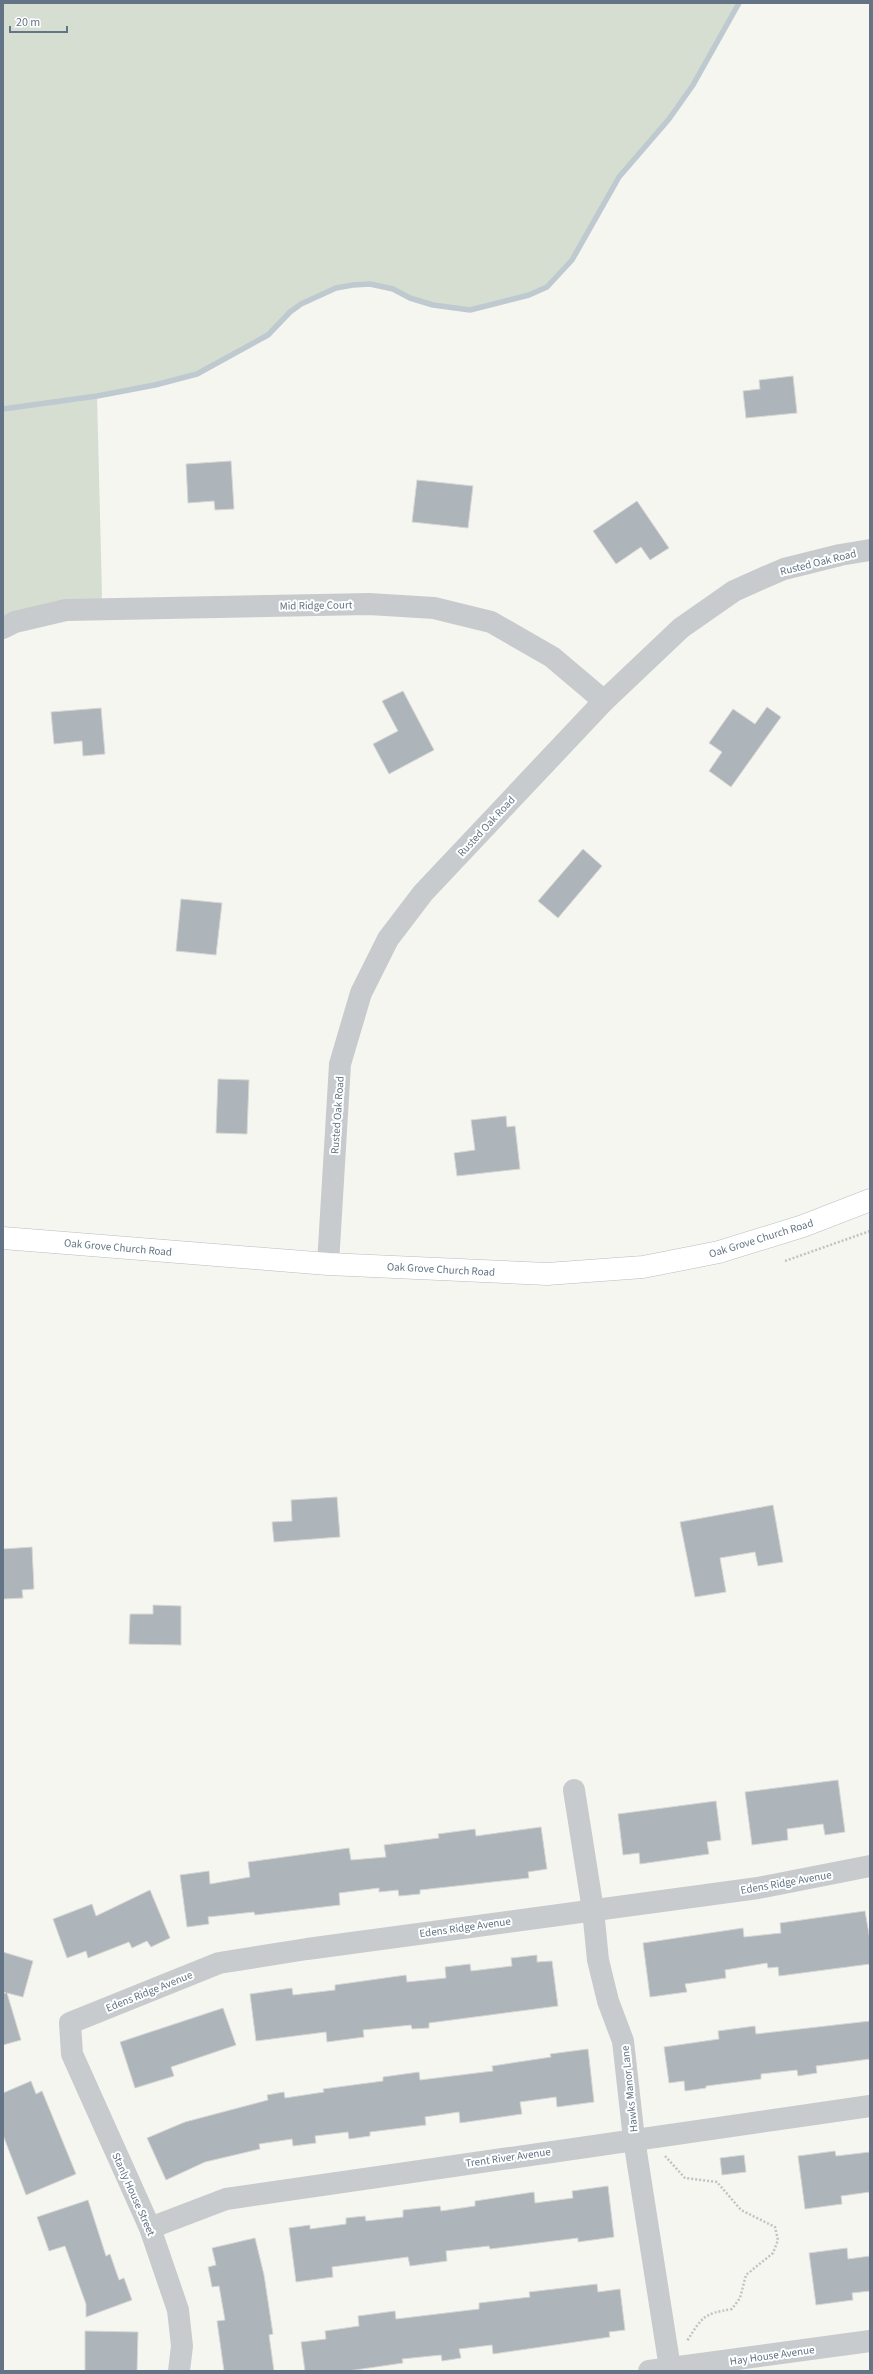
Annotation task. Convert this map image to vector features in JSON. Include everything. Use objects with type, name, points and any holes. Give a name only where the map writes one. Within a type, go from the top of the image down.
[{"type":"main road","name":"Oak Grove Church Road","points":[[3,1238],[328,1264],[547,1274],[643,1267],[719,1252],[803,1226],[870,1200]]},
{"type":"street","name":"Rusted Oak Road","points":[[328,1264],[340,1064],[361,993],[388,939],[423,893],[604,701],[681,628],[734,591],[784,569],[840,555],[870,550]]},
{"type":"street","name":"Mid Ridge Court","points":[[3,628],[15,622],[66,610],[369,604],[434,608],[491,622],[552,657],[604,701]]},
{"type":"street","name":"Hawks Manor Lane","points":[[574,1790],[594,1910],[598,1960],[608,2002],[623,2041],[660,2370]]},
{"type":"street","name":"Edens Ridge Avenue","points":[[70,2023],[220,1963],[758,1888],[870,1866]]},
{"type":"street","name":"Stanly House Street","points":[[70,2023],[72,2054],[150,2228],[178,2310],[182,2346],[179,2371]]},
{"type":"street","name":"Trent River Avenue","points":[[150,2228],[226,2199],[870,2106]]},
{"type":"street","name":"Hay House Avenue","points":[[660,2370],[870,2341]]},
{"type":"path","points":[[785,1261],[870,1231]]},
{"type":"path","points":[[660,2150],[685,2178],[717,2182],[741,2210],[775,2227],[778,2240],[773,2253],[746,2275],[740,2298],[732,2309],[710,2313],[698,2324],[685,2344]]},
{"type":"shaded area","points":[[3,3],[739,3],[689,90],[664,125],[630,162],[618,178],[579,249],[570,262],[560,275],[542,290],[486,308],[469,310],[452,309],[435,305],[370,285],[354,285],[336,288],[317,295],[304,302],[288,314],[277,328],[268,335],[253,345],[211,367],[183,378],[97,396],[102,594],[101,609],[3,628]]},
{"type":"building","points":[[793,376],[797,413],[746,418],[743,391],[760,389],[759,380]]},
{"type":"building","points":[[231,461],[234,509],[215,510],[214,501],[188,503],[186,464]]},
{"type":"building","points":[[417,480],[473,486],[468,528],[412,522]]},
{"type":"building","points":[[637,501],[669,548],[650,560],[641,547],[616,564],[593,531]]},
{"type":"building","points":[[403,691],[434,750],[389,774],[373,744],[398,731],[382,701]]},
{"type":"building","points":[[767,707],[781,717],[731,787],[709,771],[722,752],[709,743],[733,709],[755,724]]},
{"type":"building","points":[[101,708],[105,754],[83,756],[82,741],[54,744],[51,712]]},
{"type":"building","points":[[583,849],[602,866],[558,918],[538,901]]},
{"type":"building","points":[[181,899],[222,903],[216,955],[176,951]]},
{"type":"building","points":[[218,1079],[249,1080],[247,1134],[216,1133]]},
{"type":"building","points":[[506,1116],[507,1127],[515,1126],[520,1169],[457,1176],[454,1153],[475,1150],[471,1120]]},
{"type":"building","points":[[337,1497],[340,1537],[274,1542],[272,1522],[292,1521],[291,1500]]},
{"type":"building","points":[[773,1505],[783,1562],[758,1566],[755,1552],[720,1558],[726,1592],[695,1597],[680,1522]]},
{"type":"building","points":[[32,1547],[34,1589],[22,1590],[23,1598],[3,1599],[3,1549]]},
{"type":"building","points":[[153,1605],[181,1606],[181,1645],[129,1644],[130,1614],[153,1614]]},
{"type":"building","points":[[838,1780],[845,1832],[825,1835],[823,1824],[787,1829],[788,1840],[752,1845],[745,1792]]},
{"type":"building","points":[[716,1801],[721,1840],[707,1842],[709,1854],[640,1864],[639,1853],[623,1855],[618,1814]]},
{"type":"building","points":[[541,1827],[547,1869],[528,1872],[529,1878],[420,1890],[420,1894],[399,1896],[398,1890],[379,1892],[379,1888],[339,1893],[340,1905],[255,1915],[254,1912],[208,1917],[209,1924],[187,1927],[180,1875],[209,1871],[210,1884],[250,1877],[248,1862],[349,1848],[351,1860],[386,1857],[384,1845],[439,1838],[438,1834],[475,1829],[476,1836]]},
{"type":"building","points":[[150,1890],[170,1938],[151,1947],[147,1941],[132,1948],[129,1942],[88,1958],[86,1951],[67,1958],[53,1919],[92,1904],[96,1916]]},
{"type":"building","points":[[865,1911],[870,1940],[870,1964],[779,1976],[778,1967],[768,1968],[767,1963],[725,1970],[726,1978],[685,1984],[687,1992],[650,1997],[643,1943],[743,1928],[744,1937],[781,1933],[780,1923]]},
{"type":"building","points":[[3,1952],[33,1961],[23,1997],[7,1993],[21,2040],[3,2045],[3,1993],[6,1993],[3,1992]]},
{"type":"building","points":[[537,1955],[537,1962],[552,1961],[558,2006],[429,2023],[429,2028],[412,2029],[411,2025],[363,2030],[364,2037],[327,2042],[326,2032],[256,2041],[250,1994],[292,1988],[293,1995],[335,1990],[335,1985],[406,1975],[407,1982],[446,1978],[445,1967],[470,1964],[471,1971],[512,1966],[511,1958]]},
{"type":"building","points":[[223,2008],[236,2045],[171,2067],[174,2076],[135,2088],[120,2042]]},
{"type":"building","points":[[870,2021],[870,2059],[816,2066],[817,2073],[798,2076],[797,2070],[761,2074],[761,2079],[706,2086],[706,2088],[685,2091],[684,2081],[669,2083],[664,2047],[719,2039],[718,2031],[755,2026],[756,2034]]},
{"type":"building","points":[[588,2049],[594,2102],[557,2107],[556,2097],[520,2102],[522,2114],[460,2123],[459,2112],[425,2117],[426,2125],[370,2132],[370,2136],[349,2139],[348,2132],[315,2136],[316,2143],[293,2146],[292,2139],[259,2144],[260,2149],[205,2162],[166,2180],[147,2138],[185,2122],[268,2100],[267,2095],[284,2092],[285,2098],[324,2092],[323,2089],[383,2081],[383,2077],[419,2072],[420,2080],[493,2071],[492,2066],[551,2057],[550,2054]]},
{"type":"building","points":[[31,2081],[36,2094],[42,2091],[76,2174],[26,2195],[3,2135],[3,2093]]},
{"type":"building","points":[[835,2151],[836,2156],[870,2152],[870,2192],[841,2196],[842,2204],[805,2209],[798,2156]]},
{"type":"building","points":[[744,2155],[746,2172],[722,2175],[720,2158]]},
{"type":"building","points":[[608,2186],[614,2237],[578,2242],[578,2238],[490,2249],[489,2246],[446,2251],[447,2261],[410,2266],[408,2257],[332,2267],[333,2277],[296,2282],[289,2228],[310,2225],[310,2229],[346,2224],[346,2218],[365,2216],[366,2221],[403,2217],[403,2210],[440,2206],[441,2211],[475,2206],[475,2201],[534,2192],[535,2203],[573,2198],[572,2191]]},
{"type":"building","points":[[88,2200],[106,2256],[110,2254],[119,2280],[124,2278],[132,2300],[86,2317],[86,2304],[65,2246],[49,2251],[37,2217]]},
{"type":"building","points":[[255,2238],[264,2275],[273,2334],[269,2335],[274,2371],[224,2371],[217,2321],[225,2320],[219,2286],[212,2287],[208,2267],[216,2265],[212,2248]]},
{"type":"building","points":[[847,2248],[848,2259],[870,2256],[870,2291],[852,2293],[853,2300],[816,2305],[809,2253]]},
{"type":"building","points":[[597,2284],[598,2292],[620,2289],[625,2330],[609,2332],[610,2337],[493,2354],[492,2345],[459,2349],[461,2358],[442,2361],[441,2355],[402,2359],[403,2363],[348,2371],[305,2371],[301,2342],[326,2339],[325,2331],[359,2326],[358,2316],[395,2311],[396,2319],[479,2309],[479,2303],[530,2297],[529,2292]]},
{"type":"building","points":[[85,2331],[138,2332],[137,2371],[85,2371]]},
{"type":"waterway","points":[[3,409],[97,396],[155,385],[197,374],[268,335],[290,312],[301,304],[336,288],[370,284],[393,289],[410,298],[433,305],[470,310],[529,295],[547,287],[572,260],[619,177],[669,119],[693,85],[739,3]]}]
